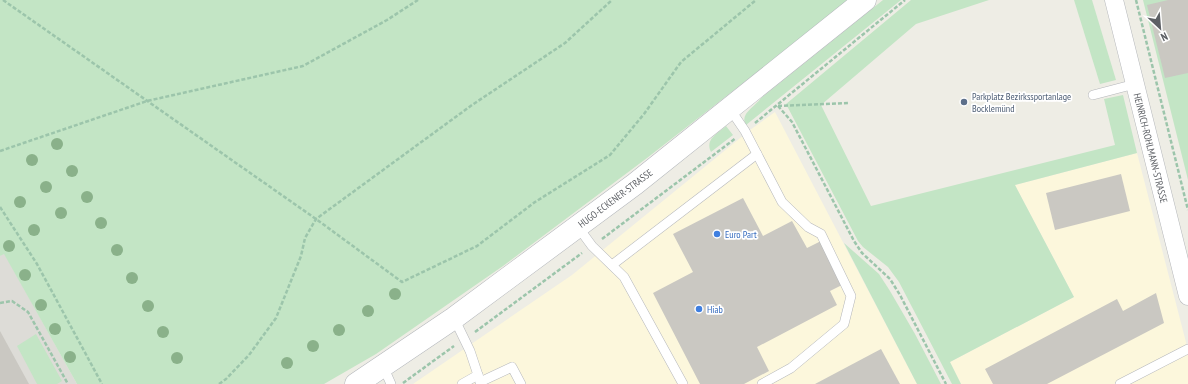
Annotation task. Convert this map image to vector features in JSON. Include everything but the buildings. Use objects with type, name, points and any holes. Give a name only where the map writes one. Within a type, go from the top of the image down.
[{"type":"main road","name":"HUGO-ECKENER-STRASSE","points":[[356,384],[387,375],[454,318],[635,184],[865,0]]},
{"type":"street","name":"HEINRICH-ROHLMANN-STRASSE","points":[[1114,0],[1188,296]]},
{"type":"lane","points":[[1093,95],[1135,84]]},
{"type":"lane","points":[[730,109],[757,154],[782,202],[808,227],[821,234],[851,296],[844,324],[791,368],[762,384]]},
{"type":"lane","points":[[612,265],[757,154]]},
{"type":"lane","points":[[578,227],[592,246],[624,277],[683,384]]},
{"type":"lane","points":[[454,318],[465,339],[480,380]]},
{"type":"lane","points":[[1120,384],[1188,349]]},
{"type":"lane","points":[[462,384],[480,380],[512,367],[521,384]]},
{"type":"path","points":[[3,0],[316,219],[402,282],[477,246],[534,202],[610,155],[644,114],[682,62],[756,0]]},
{"type":"path","points":[[0,151],[147,101],[303,66],[387,20],[418,0]]},
{"type":"path","points":[[220,384],[249,355],[276,318],[301,256],[306,238],[316,219],[472,105],[564,42],[612,0]]},
{"type":"path","points":[[401,384],[592,246],[778,106],[905,0]]},
{"type":"path","points":[[1136,0],[1188,210]]},
{"type":"path","points":[[778,106],[848,103]]},
{"type":"path","points":[[778,106],[792,122],[854,241],[862,253],[890,279],[900,295],[946,384]]},
{"type":"path","points":[[0,207],[37,264],[102,384]]},
{"type":"path","points":[[0,303],[12,301],[28,312],[68,384]]},
{"type":"shaded area","points":[[775,112],[917,384],[413,384],[572,275],[750,130]]},
{"type":"shaded area","points":[[1137,153],[1188,350],[1188,384],[961,384],[950,362],[1074,297],[1015,185]]},
{"type":"shaded area","points":[[4,253],[77,384],[0,384],[0,256]]},
{"type":"green space","points":[[0,0],[848,0],[647,158],[503,266],[376,354],[324,384],[77,384],[4,254],[0,256]]},
{"type":"green space","points":[[883,0],[901,0],[746,125],[744,121],[746,114],[761,98]]},
{"type":"green space","points":[[911,0],[989,0],[916,24],[821,105],[871,206],[1115,145],[1104,99],[1123,95],[1137,153],[1015,185],[1074,297],[950,362],[961,384],[952,384],[899,282],[888,267],[863,247],[858,241],[786,104]]},
{"type":"green space","points":[[1074,0],[1092,0],[1116,80],[1100,84]]},
{"type":"green space","points":[[1143,0],[1188,0],[1188,180]]},
{"type":"green space","points":[[726,126],[733,135],[711,152],[711,140]]},
{"type":"green space","points":[[844,243],[879,274],[915,334],[941,384],[917,384]]},
{"type":"green space","points":[[36,334],[62,381],[57,384],[37,384],[17,346]]},
{"type":"place","name":"Parkplatz Bezirkssportanlage Bocklemünd","points":[[964,102]]},
{"type":"place","name":"Euro Part","points":[[717,234]]},
{"type":"place","name":"Hiab","points":[[699,309]]}]
